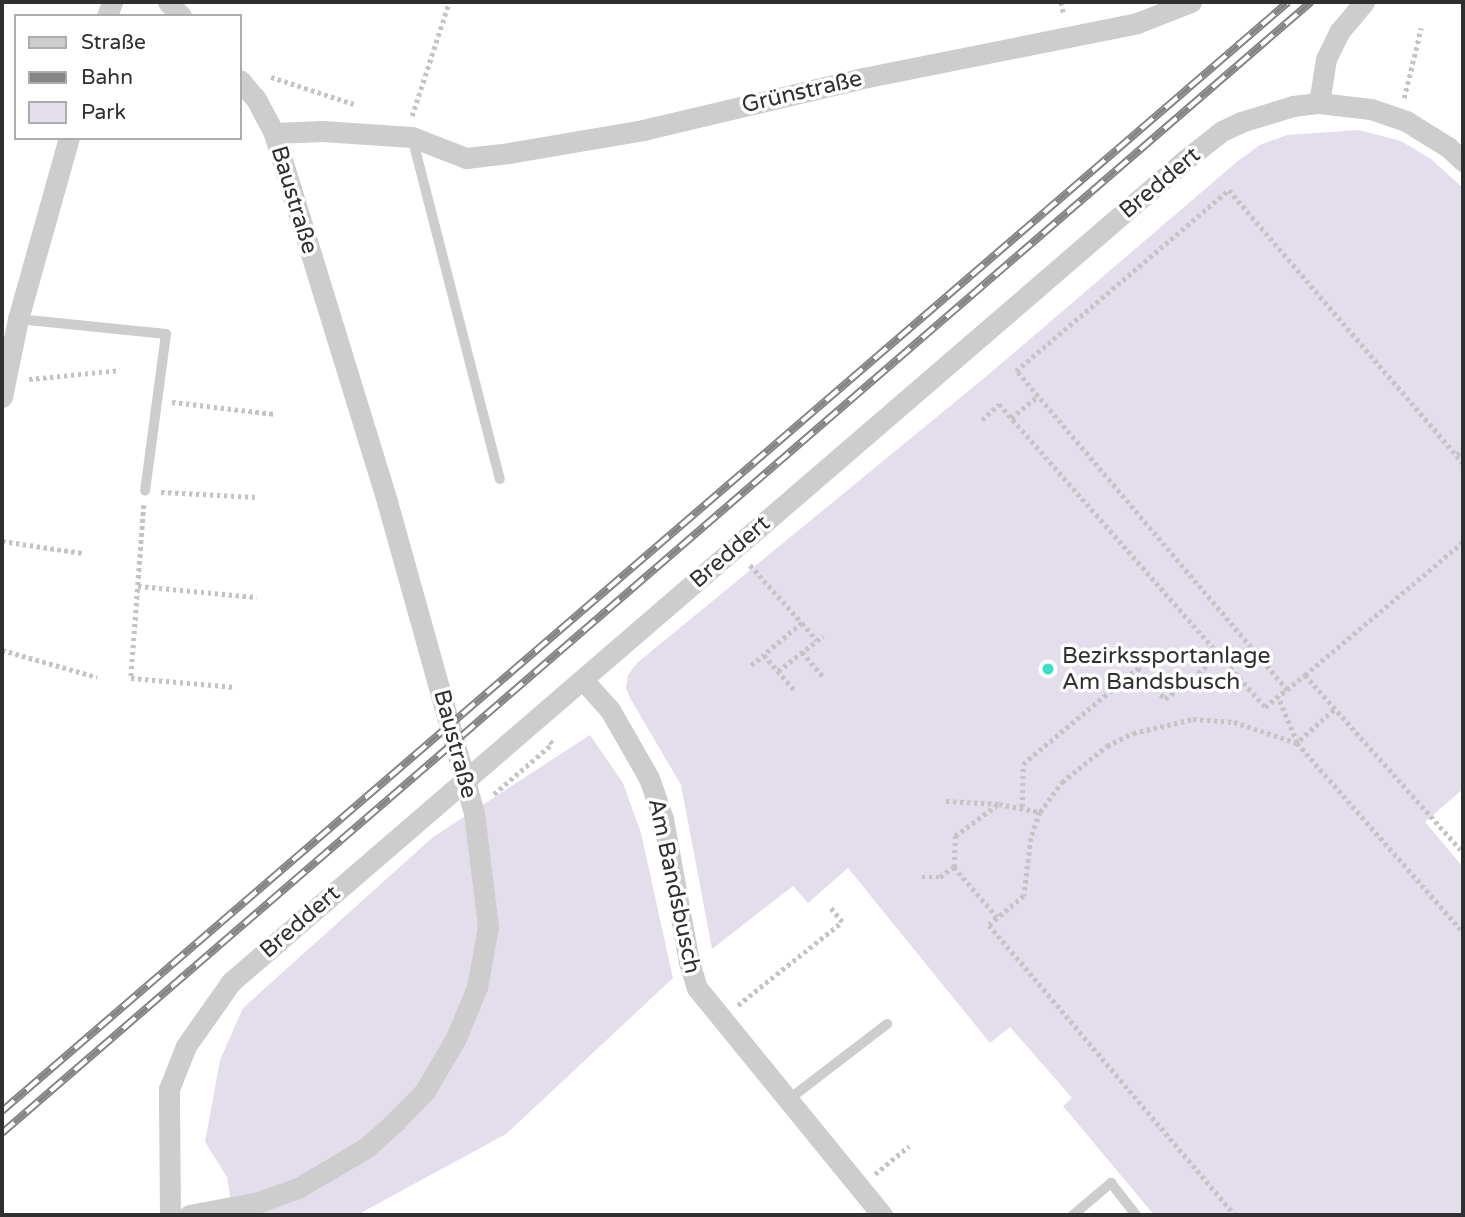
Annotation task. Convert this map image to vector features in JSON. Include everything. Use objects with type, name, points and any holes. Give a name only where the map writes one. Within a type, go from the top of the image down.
[{"type":"street","name":"Grünstraße","points":[[274,132],[412,127],[466,158],[643,130],[858,79],[1137,23],[1191,2]]},
{"type":"street","points":[[1319,103],[1326,59],[1339,33],[1364,2]]},
{"type":"street","points":[[242,82],[255,97],[274,132]]},
{"type":"street","name":"Breddert","points":[[170,1215],[169,1089],[186,1046],[231,982],[1222,131],[1264,114],[1319,103],[1371,109],[1406,121],[1448,147],[1463,161]]},
{"type":"street","name":"Baustraße","points":[[189,1215],[259,1202],[298,1188],[366,1148],[394,1123],[425,1091],[456,1038],[477,987],[488,927],[474,813],[440,687],[274,132]]},
{"type":"street","points":[[2,397],[18,319],[68,140]]},
{"type":"street","name":"Am Bandsbusch","points":[[583,680],[610,710],[649,778],[663,819],[689,962],[697,988],[882,1215]]},
{"type":"lane","points":[[412,127],[500,479]]},
{"type":"lane","points":[[18,319],[166,334],[145,491]]},
{"type":"lane","points":[[788,1100],[887,1024]]},
{"type":"lane","points":[[1073,1215],[1111,1183],[1136,1215]]},
{"type":"path","points":[[412,127],[449,2]]},
{"type":"path","points":[[1061,2],[1065,20]]},
{"type":"path","points":[[1404,103],[1421,28]]},
{"type":"path","points":[[271,77],[354,104]]},
{"type":"path","points":[[1287,690],[1016,371],[1229,190],[1463,463]]},
{"type":"path","points":[[21,380],[120,370]]},
{"type":"path","points":[[1011,418],[1038,396]]},
{"type":"path","points":[[157,400],[275,414]]},
{"type":"path","points":[[982,420],[999,404],[1265,707],[1463,542]]},
{"type":"path","points":[[1457,455],[1463,448]]},
{"type":"path","points":[[236,687],[131,678],[145,491],[258,497]]},
{"type":"path","points":[[2,541],[82,553]]},
{"type":"path","points":[[745,559],[817,640]]},
{"type":"path","points":[[138,586],[256,597]]},
{"type":"path","points":[[779,597],[788,592]]},
{"type":"path","points":[[751,665],[802,623]]},
{"type":"path","points":[[778,671],[823,636]]},
{"type":"path","points":[[2,650],[97,677]]},
{"type":"path","points":[[802,652],[823,676]]},
{"type":"path","points":[[764,654],[796,692]]},
{"type":"path","points":[[1022,807],[1023,764],[1138,668],[1165,699],[1219,656]]},
{"type":"path","points":[[1305,675],[1462,850]]},
{"type":"path","points":[[1278,697],[1297,743],[1463,932]]},
{"type":"path","points":[[1297,743],[1334,710]]},
{"type":"path","points":[[1235,1215],[989,925],[1024,896],[1031,838],[1040,813],[1062,782],[1107,746],[1160,725],[1193,719],[1234,722],[1297,743]]},
{"type":"path","points":[[946,802],[999,804],[1040,813]]},
{"type":"path","points":[[997,917],[954,867],[956,835],[999,804]]},
{"type":"path","points":[[922,877],[940,877],[954,867]]},
{"type":"path","points":[[729,1012],[842,922],[830,907]]},
{"type":"path","points":[[872,1177],[909,1146]]},
{"type":"green space","name":"Bezirkssportanlage Am Bandsbusch","points":[[1359,130],[1401,141],[1431,159],[1463,188],[1463,789],[1425,822],[1463,867],[1463,1215],[1154,1215],[1063,1106],[1072,1098],[1010,1027],[990,1043],[848,868],[808,903],[793,886],[712,949],[681,785],[630,698],[626,688],[628,675],[637,663],[989,374],[1239,160],[1260,145],[1287,135]]},
{"type":"green space","points":[[590,735],[623,783],[641,833],[673,978],[506,1134],[357,1215],[233,1215],[227,1177],[205,1142],[220,1060],[243,1008],[433,837]]},
{"type":"railway","points":[[2,1111],[1288,2]]},
{"type":"railway","points":[[2,1133],[1311,2]]},
{"type":"place","name":"Bezirkssportanlage Am Bandsbusch","points":[[1048,669]]}]
